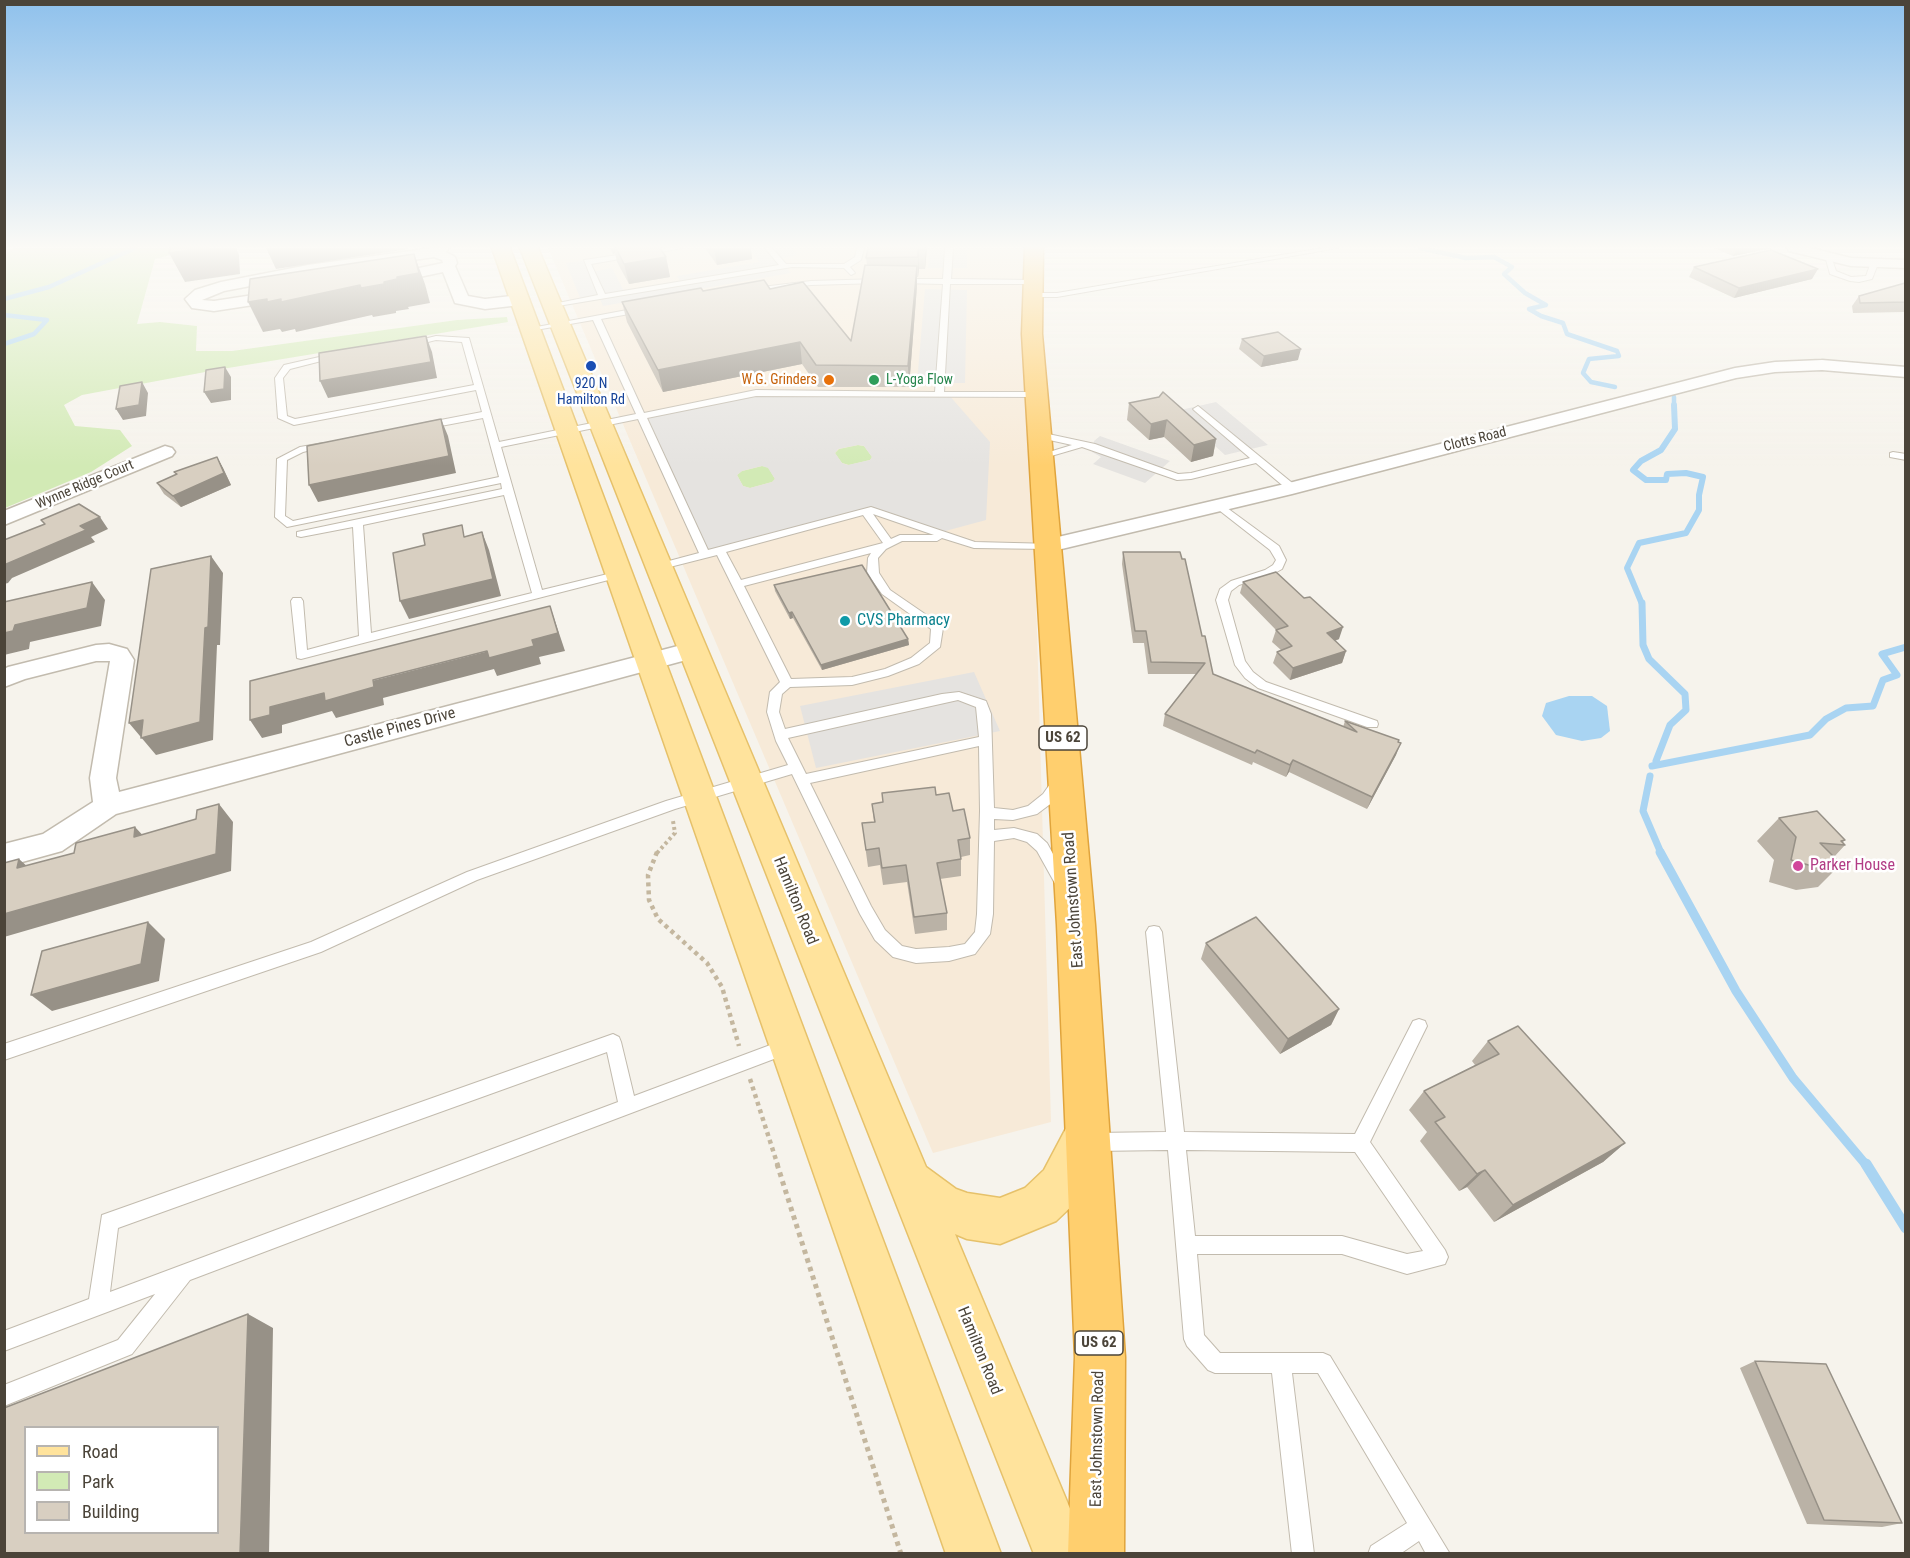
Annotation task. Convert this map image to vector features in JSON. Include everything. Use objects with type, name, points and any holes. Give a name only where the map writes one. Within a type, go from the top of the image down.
[{"type":"highway","name":"East Johnstown Road","points":[[1032,321],[1074,905],[1100,1357],[1096,1554]]},
{"type":"main road","points":[[527,321],[651,661],[685,801],[790,1046],[974,1554]]},
{"type":"main road","name":"Hamilton Road","points":[[559,321],[1062,1554]]},
{"type":"main road","points":[[911,1183],[941,1206],[967,1216],[1000,1221],[1040,1205],[1060,1186],[1088,1137]]},
{"type":"street","name":"Clotts Road","points":[[1049,546],[1292,488],[1735,373],[1775,367],[1822,365],[1905,372]]},
{"type":"street","name":"Wynne Ridge Court","points":[[4,519],[165,452]]},
{"type":"street","name":"Castle Pines Drive","points":[[4,856],[52,843],[107,806],[693,650]]},
{"type":"street","points":[[4,679],[17,673],[96,652],[118,655],[122,660],[103,778],[107,806]]},
{"type":"lane","points":[[530,328],[544,321]]},
{"type":"lane","points":[[598,321],[639,416],[705,555]]},
{"type":"lane","points":[[939,394],[945,321]]},
{"type":"lane","points":[[403,344],[436,338],[466,340],[538,595]]},
{"type":"lane","points":[[348,354],[287,367],[279,378],[283,418],[294,422],[479,387]]},
{"type":"lane","points":[[496,445],[756,393],[1036,395]]},
{"type":"lane","points":[[1198,409],[1292,488]]},
{"type":"lane","points":[[417,427],[487,414]]},
{"type":"lane","points":[[335,443],[300,450],[282,459],[280,517],[291,525],[505,479]]},
{"type":"lane","points":[[1040,445],[1092,446],[1177,477],[1191,476],[1258,459]]},
{"type":"lane","points":[[1040,445],[1080,446]]},
{"type":"lane","points":[[1893,455],[1905,457]]},
{"type":"lane","points":[[301,534],[508,491]]},
{"type":"lane","points":[[1219,505],[1275,548],[1281,560],[1278,567],[1269,572],[1236,583],[1226,589],[1222,600],[1239,662],[1248,675],[1262,685],[1372,724]]},
{"type":"lane","points":[[658,567],[871,510],[974,545],[1049,546]]},
{"type":"lane","points":[[866,512],[885,545]]},
{"type":"lane","points":[[358,523],[365,638]]},
{"type":"lane","points":[[737,584],[885,545],[900,538],[923,537],[963,542]]},
{"type":"lane","points":[[781,735],[959,696],[982,704],[987,811],[985,914],[982,934],[970,949],[949,954],[916,956],[898,952],[880,935],[865,910],[798,774],[781,735],[772,712],[777,692],[787,682],[812,684],[852,681],[888,672],[915,661],[936,644],[937,628],[886,592],[873,573],[873,558],[885,545]]},
{"type":"lane","points":[[720,550],[787,682]]},
{"type":"lane","points":[[297,601],[301,655],[620,574]]},
{"type":"lane","points":[[4,1052],[316,947],[472,876],[685,801],[747,783],[985,740]]},
{"type":"lane","points":[[987,811],[999,815],[1013,815],[1032,810],[1048,798],[1065,775]]},
{"type":"lane","points":[[987,836],[1014,833],[1032,838],[1042,847],[1074,905]]},
{"type":"lane","points":[[1154,932],[1178,1141],[1194,1339],[1215,1363],[1323,1363],[1439,1554]]},
{"type":"lane","points":[[1360,1143],[1419,1026]]},
{"type":"lane","points":[[98,1306],[109,1222],[613,1042],[628,1107]]},
{"type":"lane","points":[[4,1341],[790,1046]]},
{"type":"lane","points":[[1088,1137],[1178,1141],[1360,1143]]},
{"type":"lane","points":[[1187,1245],[1342,1245],[1407,1264],[1438,1257],[1360,1143]]},
{"type":"lane","points":[[4,1396],[124,1347],[184,1274]]},
{"type":"lane","points":[[1281,1363],[1304,1554]]},
{"type":"lane","points":[[1379,1554],[1422,1526]]},
{"type":"path","points":[[685,801],[675,833],[657,852],[648,875],[649,900],[658,919],[707,963],[722,987],[744,1063],[901,1554]]},
{"type":"shaded area","points":[[579,321],[1028,321],[1051,1122],[933,1153]]},
{"type":"shaded area","points":[[922,321],[966,321],[965,383],[917,383]]},
{"type":"shaded area","points":[[756,393],[948,394],[990,442],[986,520],[938,533],[871,511],[705,555],[639,416]],"holes":[[[864,446],[872,457],[870,460],[848,465],[842,463],[835,453],[838,449]],[[762,466],[768,468],[775,479],[772,482],[750,488],[743,486],[737,475],[742,471]]]},
{"type":"shaded area","points":[[1216,402],[1268,445],[1225,455],[1176,411]]},
{"type":"shaded area","points":[[1100,436],[1170,461],[1145,483],[1093,464],[1101,457],[1092,452],[1094,441]]},
{"type":"shaded area","points":[[974,672],[1000,731],[816,768],[800,706]]},
{"type":"green space","points":[[4,321],[138,321],[137,324],[160,322],[197,326],[196,351],[232,351],[452,321],[508,321],[82,395],[64,405],[75,426],[120,430],[132,446],[91,472],[5,508]]},
{"type":"green space","points":[[864,446],[872,457],[870,460],[849,465],[842,463],[835,453],[839,449]]},
{"type":"green space","points":[[762,466],[768,467],[775,479],[772,482],[750,488],[743,486],[737,475],[742,471]]},
{"type":"water","points":[[1569,696],[1592,696],[1607,706],[1610,731],[1601,738],[1582,741],[1556,735],[1542,716],[1546,703]]},
{"type":"building","points":[[632,321],[834,321],[851,341],[855,321],[912,321],[908,366],[816,365],[800,342],[658,370]]},
{"type":"building","points":[[1278,332],[1301,349],[1264,356],[1242,339]]},
{"type":"building","points":[[426,336],[431,362],[320,381],[319,353]]},
{"type":"building","points":[[225,367],[224,389],[204,392],[206,370]]},
{"type":"building","points":[[142,382],[139,405],[116,409],[120,386]]},
{"type":"building","points":[[1163,392],[1216,439],[1194,445],[1167,420],[1151,424],[1129,403],[1159,397]]},
{"type":"building","points":[[441,419],[449,456],[309,485],[307,446]]},
{"type":"building","points":[[217,457],[224,473],[173,496],[157,483],[177,474],[174,472]]},
{"type":"building","points":[[79,504],[100,517],[80,526],[86,530],[4,565],[4,540],[45,524],[41,520]]},
{"type":"building","points":[[462,525],[464,537],[482,532],[493,579],[400,601],[393,553],[425,545],[423,534]]},
{"type":"building","points":[[1123,552],[1180,552],[1182,559],[1185,559],[1213,674],[1357,732],[1345,721],[1399,740],[1398,742],[1401,743],[1372,797],[1293,760],[1290,765],[1257,750],[1255,753],[1165,714],[1205,663],[1151,662],[1146,631],[1135,631]]},
{"type":"building","points":[[211,556],[200,722],[141,738],[143,720],[129,723],[151,569]]},
{"type":"building","name":"CVS Pharmacy","points":[[862,565],[908,639],[821,665],[792,612],[789,613],[774,585]]},
{"type":"building","points":[[1276,572],[1304,598],[1310,597],[1343,627],[1327,633],[1346,651],[1293,668],[1277,652],[1292,646],[1276,630],[1288,626],[1243,582]]},
{"type":"building","points":[[92,582],[87,608],[15,625],[13,631],[4,633],[4,602]]},
{"type":"building","points":[[550,606],[558,633],[532,640],[534,646],[489,658],[487,651],[373,680],[374,687],[325,701],[324,693],[270,707],[270,715],[250,720],[250,681]]},
{"type":"building","points":[[935,787],[936,795],[949,793],[953,811],[964,809],[970,838],[958,840],[961,859],[937,863],[947,913],[914,917],[906,865],[882,868],[879,848],[866,850],[862,823],[875,822],[872,804],[883,802],[882,793]]},
{"type":"building","points":[[219,804],[216,854],[4,914],[4,863],[19,859],[17,868],[74,853],[76,843],[135,827],[134,837],[196,819],[197,810]]},
{"type":"building","points":[[1817,811],[1845,840],[1841,841],[1845,845],[1820,843],[1841,864],[1819,868],[1791,860],[1796,837],[1779,818]]},
{"type":"building","points":[[1256,917],[1339,1009],[1288,1039],[1206,943]]},
{"type":"building","points":[[148,922],[141,964],[31,995],[42,951]]},
{"type":"building","points":[[1518,1026],[1625,1143],[1513,1205],[1485,1170],[1477,1174],[1435,1122],[1445,1117],[1424,1091],[1499,1054],[1488,1041]]},
{"type":"building","points":[[248,1314],[240,1554],[4,1554],[4,1408]]},
{"type":"building","points":[[1755,1361],[1826,1364],[1902,1523],[1824,1520]]},
{"type":"waterway","points":[[4,344],[34,334],[46,321]]},
{"type":"waterway","points":[[1556,321],[1563,323],[1567,334],[1617,351],[1619,356],[1589,359],[1583,373],[1591,382],[1615,387]]},
{"type":"waterway","points":[[1674,397],[1674,405]]},
{"type":"waterway","points":[[1642,604],[1627,568],[1639,543],[1686,533],[1699,510],[1699,495],[1703,477],[1686,473],[1667,474],[1666,480],[1646,480],[1633,470],[1641,461],[1661,450],[1675,429],[1674,405]]},
{"type":"waterway","points":[[1642,603],[1643,645],[1649,659],[1685,694],[1686,710],[1670,725],[1656,761]]},
{"type":"waterway","points":[[1652,766],[1810,735],[1826,719],[1846,708],[1873,706],[1883,680],[1897,675],[1882,654],[1906,647]]},
{"type":"waterway","points":[[1650,776],[1643,811],[1661,853]]},
{"type":"waterway","points":[[1660,852],[1736,991],[1793,1078],[1867,1166]]},
{"type":"waterway","points":[[1866,1164],[1906,1228]]},
{"type":"place","name":"920 N Hamilton Rd","points":[[591,366]]},
{"type":"place","name":"W.G. Grinders","points":[[829,380]]},
{"type":"place","name":"L-Yoga Flow","points":[[874,380]]},
{"type":"place","name":"CVS Pharmacy","points":[[845,621]]},
{"type":"place","name":"Parker House","points":[[1798,866]]}]
